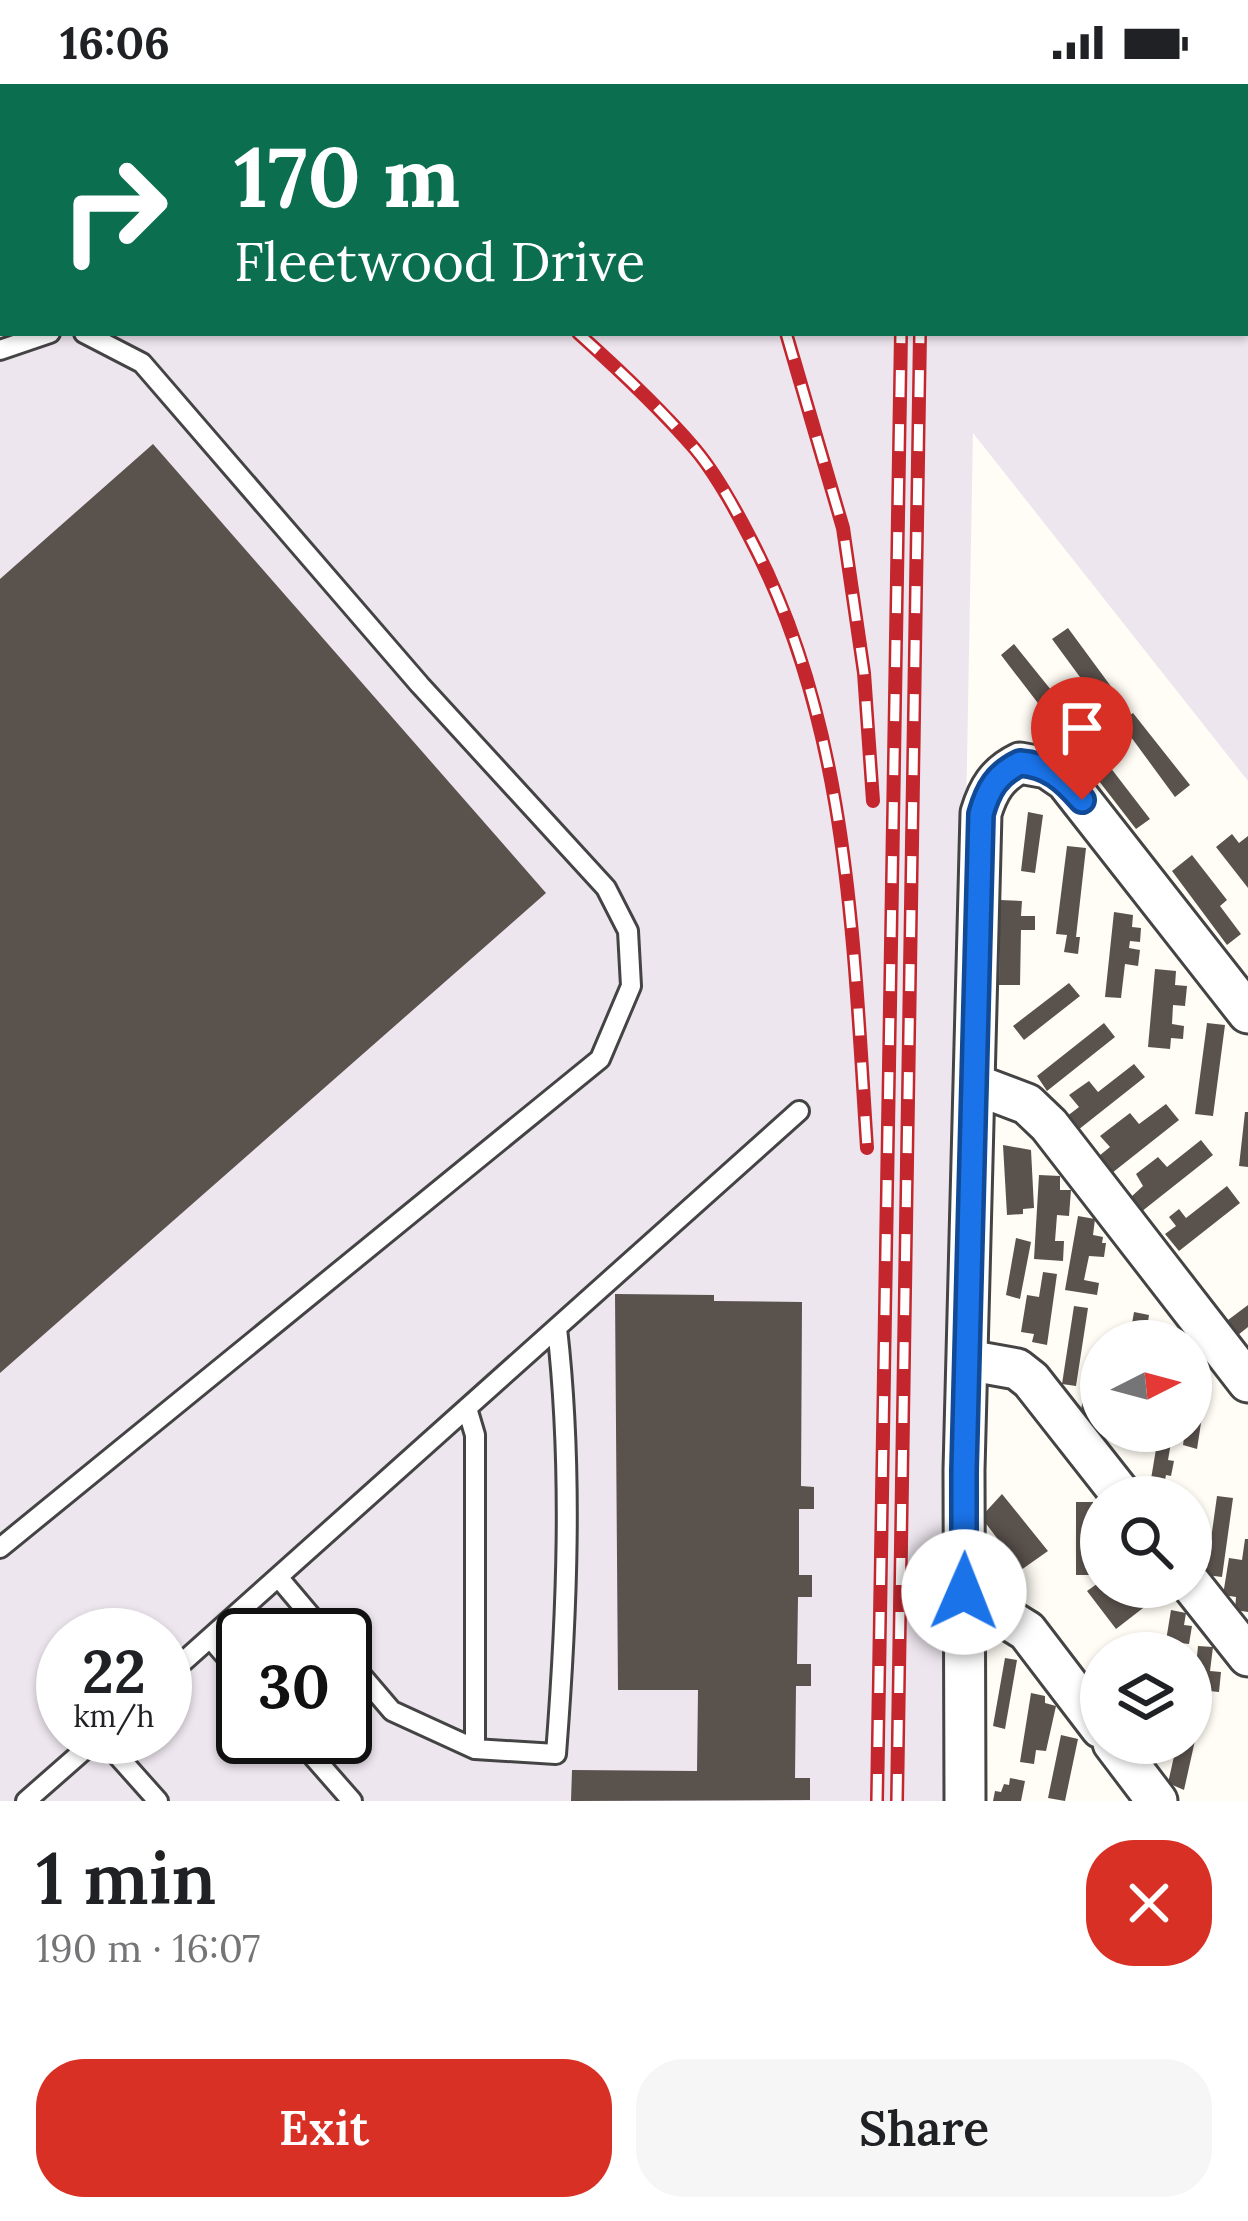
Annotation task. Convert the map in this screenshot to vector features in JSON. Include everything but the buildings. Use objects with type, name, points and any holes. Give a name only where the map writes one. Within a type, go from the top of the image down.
[{"type":"street","points":[[965,1801],[967,1360],[981,814],[987,792],[1020,763],[1037,764],[1066,781],[1248,1013]]},
{"type":"street","points":[[974,1084],[1027,1104],[1048,1125],[1248,1382]]},
{"type":"street","points":[[967,1360],[1017,1369],[1031,1380],[1106,1476]]},
{"type":"street","points":[[964,1592],[1027,1631],[1080,1700]]},
{"type":"street","points":[[1210,1608],[1248,1656]]},
{"type":"street","points":[[1129,1764],[1157,1801]]},
{"type":"lane","points":[[0,350],[41,336]]},
{"type":"lane","points":[[0,1548],[600,1059],[631,986],[628,931],[606,888],[420,685],[142,363],[90,336]]},
{"type":"lane","points":[[192,1654],[799,1111]]},
{"type":"lane","points":[[372,1688],[392,1711],[476,1750],[556,1754],[563,1664],[566,1410],[557,1328]]},
{"type":"lane","points":[[467,1408],[475,1436],[476,1750]]},
{"type":"lane","points":[[278,1577],[304,1608]]},
{"type":"lane","points":[[210,1638],[216,1645]]},
{"type":"lane","points":[[32,1799],[70,1764]]},
{"type":"lane","points":[[124,1764],[158,1801]]},
{"type":"lane","points":[[320,1764],[352,1801]]},
{"type":"shaded area","points":[[0,336],[1248,336],[1248,781],[973,433],[948,1801],[0,1801]]},
{"type":"railway","points":[[581,336],[703,459],[742,523],[782,606],[807,680],[840,834],[867,1148]]},
{"type":"railway","points":[[787,336],[843,528],[864,673],[873,801]]},
{"type":"railway","points":[[877,1801],[901,336]]},
{"type":"railway","points":[[897,1801],[920,336]]},
{"type":"route","points":[[964,1592],[981,814],[987,792],[999,776],[1020,763],[1047,768],[1082,800]]}]
